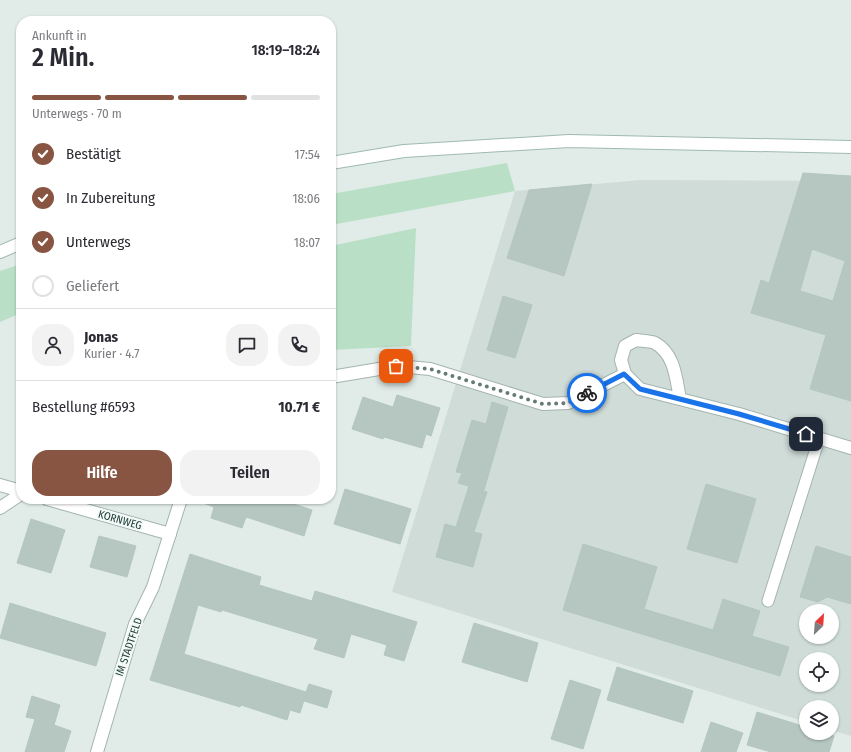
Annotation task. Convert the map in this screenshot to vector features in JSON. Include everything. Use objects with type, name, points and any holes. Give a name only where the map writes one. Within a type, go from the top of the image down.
[{"type":"street","points":[[336,162],[404,151],[569,141],[851,147]]},
{"type":"street","points":[[0,252],[16,245]]},
{"type":"street","points":[[680,399],[675,371],[667,353],[654,343],[636,340],[625,346],[621,360],[624,374],[640,389],[739,414],[850,447]]},
{"type":"street","points":[[336,376],[396,366],[430,369],[543,404],[568,403],[624,374]]},
{"type":"street","points":[[0,485],[16,490]]},
{"type":"street","points":[[0,508],[16,496]]},
{"type":"street","name":"KORNWEG","points":[[65,504],[170,534]]},
{"type":"street","name":"IM STADTFELD","points":[[97,752],[134,624],[153,587],[179,504]]},
{"type":"lane","points":[[768,601],[819,439]]},
{"type":"shaded area","points":[[641,180],[851,181],[851,736],[839,732],[839,700],[799,700],[799,720],[392,592],[515,191]]},
{"type":"green space","points":[[507,163],[515,191],[336,224],[336,193]]},
{"type":"green space","points":[[416,228],[411,346],[336,350],[336,245]]},
{"type":"green space","points":[[16,266],[16,315],[0,322],[0,271]]},
{"type":"building","points":[[803,173],[851,176],[851,401],[810,389],[826,335],[751,313],[761,280],[769,283]],"holes":[[[812,249],[845,261],[833,301],[800,291]]]},
{"type":"building","points":[[592,184],[564,276],[507,258],[529,190]]},
{"type":"building","points":[[503,296],[532,305],[515,358],[487,350]]},
{"type":"building","points":[[397,395],[440,408],[431,436],[426,434],[422,448],[384,437],[383,439],[352,429],[363,397],[393,407]]},
{"type":"building","points":[[492,402],[508,407],[484,490],[477,489],[487,492],[474,532],[482,534],[473,567],[436,557],[445,524],[456,527],[469,486],[458,483],[462,473],[456,472],[472,420],[486,424]]},
{"type":"building","points":[[706,484],[756,499],[737,563],[687,549]]},
{"type":"building","points":[[345,489],[411,509],[400,544],[334,524]]},
{"type":"building","points":[[206,504],[294,504],[312,510],[304,536],[246,517],[242,528],[211,518],[214,507]]},
{"type":"building","points":[[31,519],[65,530],[51,573],[17,563]]},
{"type":"building","points":[[99,536],[136,546],[127,577],[90,567]]},
{"type":"building","points":[[583,544],[657,567],[644,609],[713,630],[723,599],[760,611],[752,636],[789,647],[780,676],[563,610]]},
{"type":"building","points":[[816,546],[851,557],[851,604],[827,597],[818,602],[800,597]]},
{"type":"building","points":[[190,554],[261,577],[259,585],[312,601],[315,591],[417,622],[404,661],[384,655],[387,645],[351,634],[344,658],[314,649],[318,639],[222,610],[221,612],[198,605],[184,654],[306,692],[309,684],[332,691],[327,708],[304,701],[305,697],[300,713],[290,710],[287,720],[241,705],[240,707],[150,680]]},
{"type":"building","points":[[10,603],[106,633],[96,666],[0,638]]},
{"type":"building","points":[[474,623],[538,643],[527,682],[462,662]]},
{"type":"building","points":[[617,667],[693,691],[683,723],[607,700]]},
{"type":"building","points":[[570,680],[601,690],[583,749],[551,739]]},
{"type":"building","points":[[32,696],[60,705],[54,725],[71,731],[64,752],[25,752],[35,719],[26,717]]},
{"type":"building","points":[[757,712],[799,725],[799,740],[833,740],[829,752],[771,752],[747,745]]},
{"type":"building","points":[[711,722],[743,733],[736,752],[701,752]]},
{"type":"way so far","points":[[396,366],[430,369],[543,404],[568,403],[587,393]]},
{"type":"route","points":[[587,393],[624,374],[640,389],[739,414],[806,434]]}]
